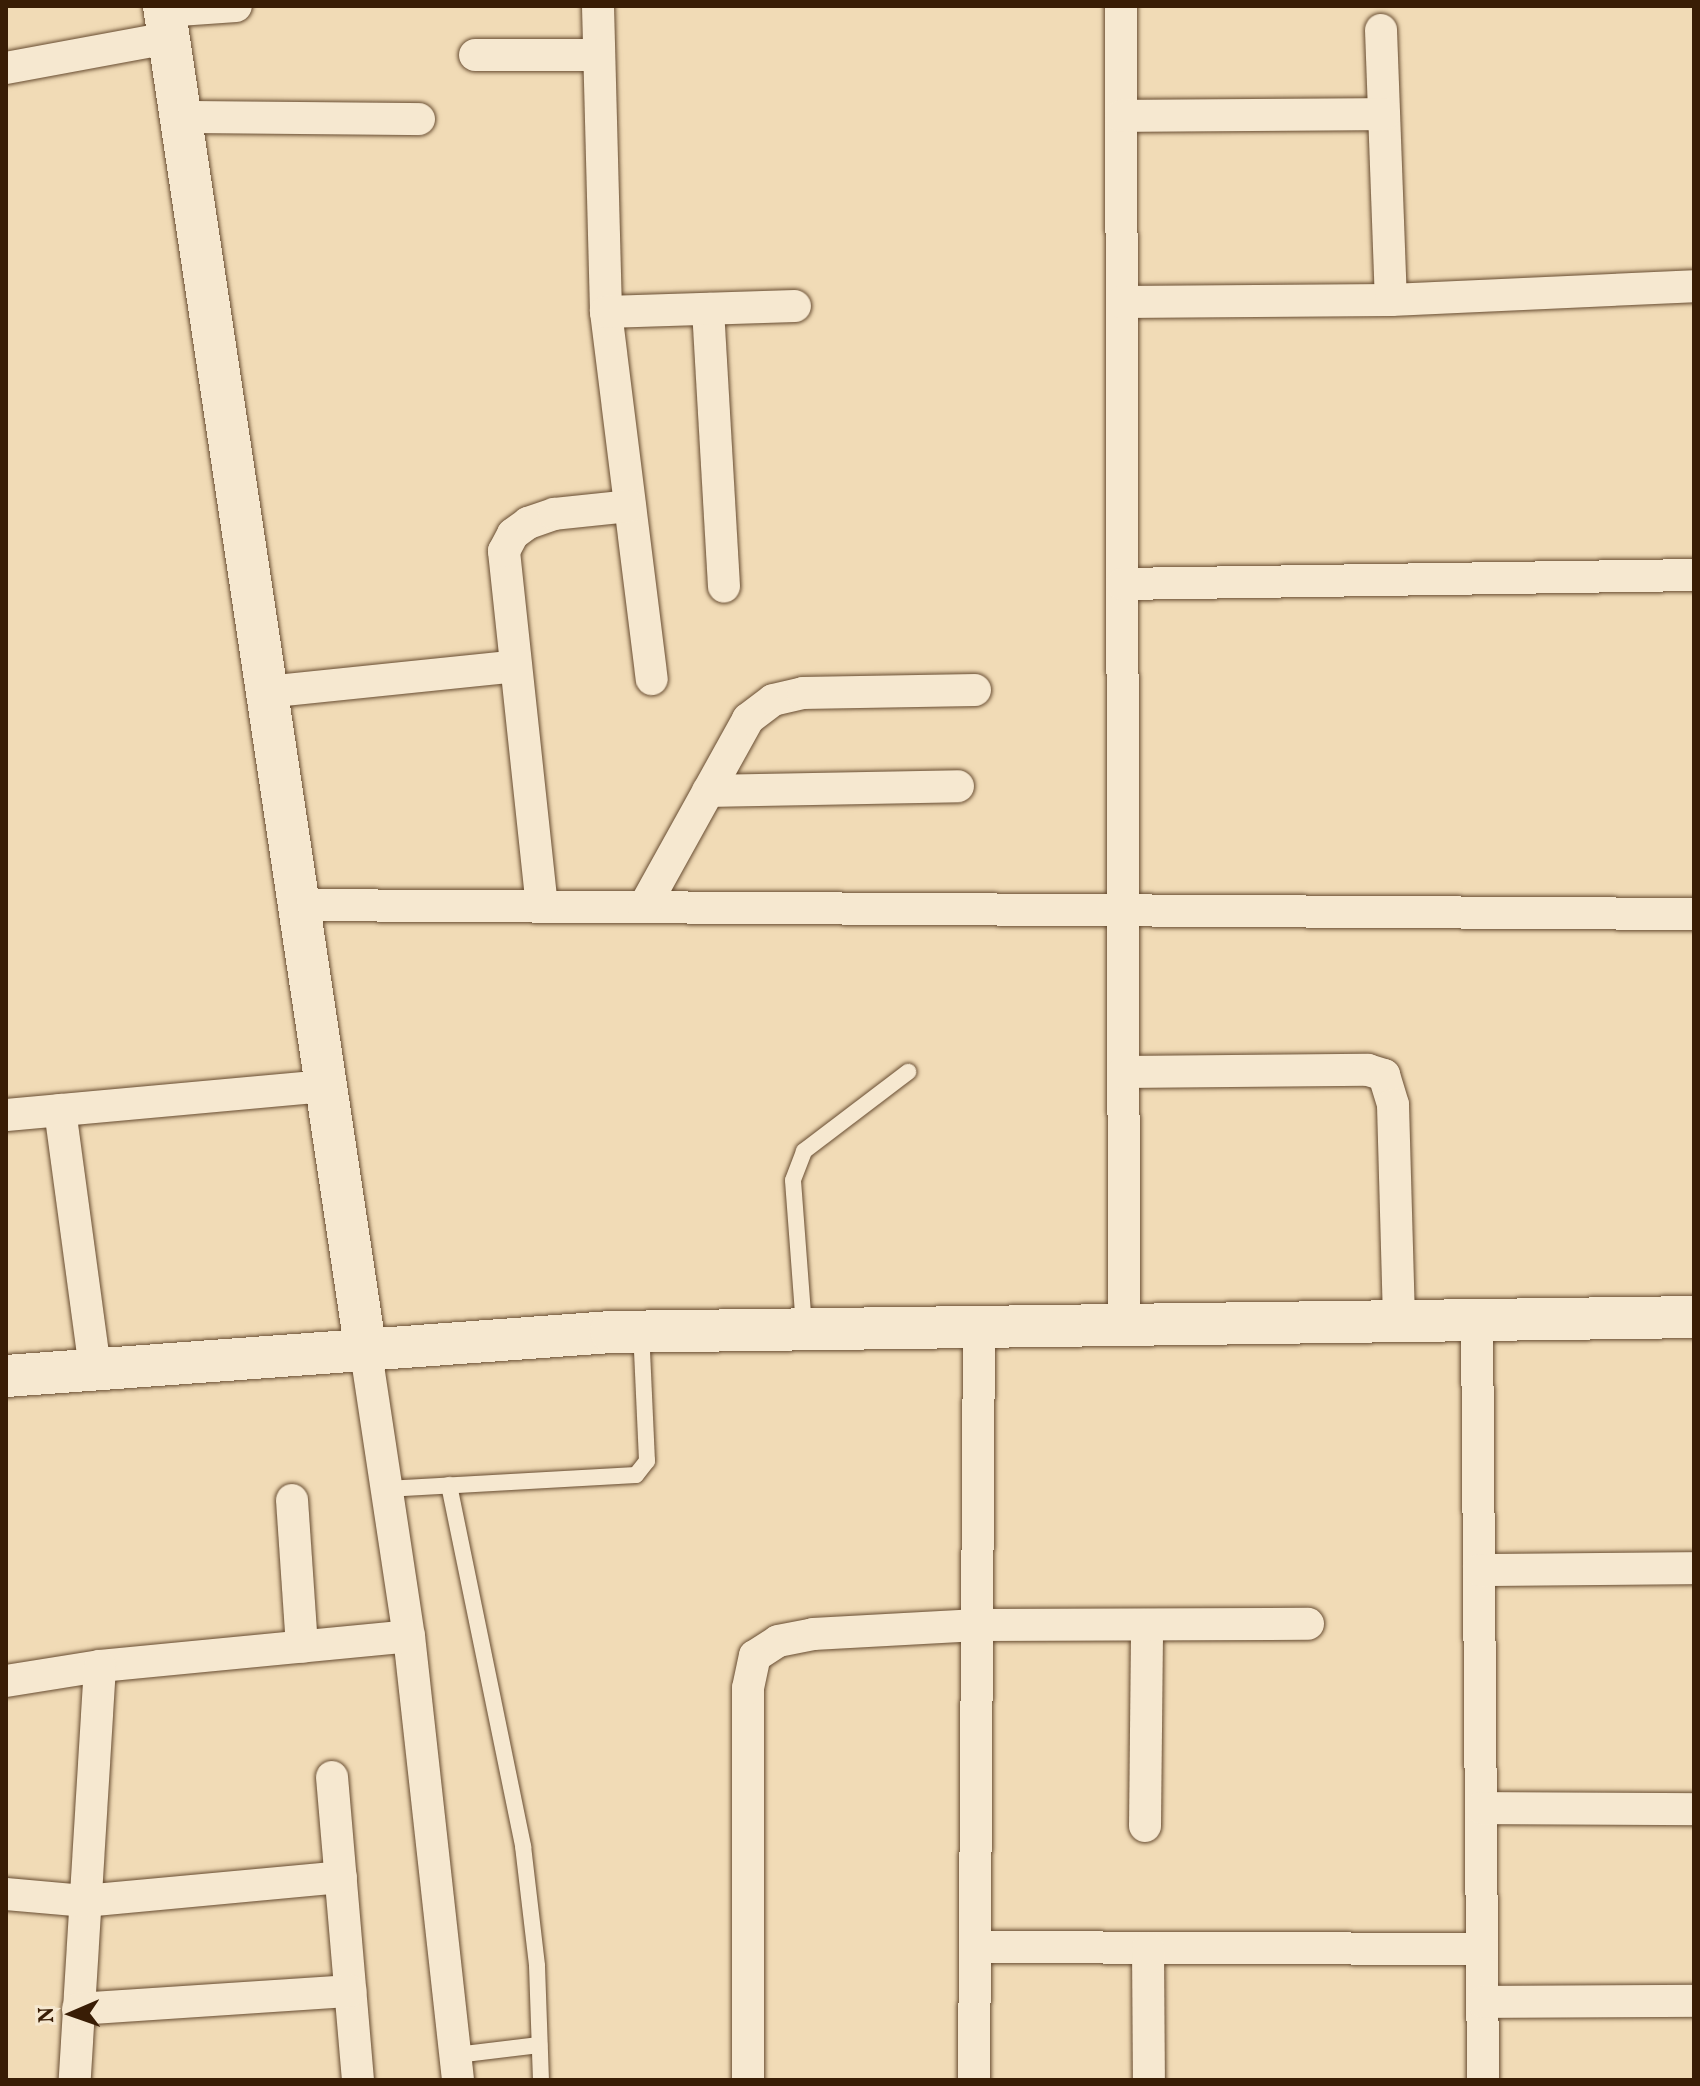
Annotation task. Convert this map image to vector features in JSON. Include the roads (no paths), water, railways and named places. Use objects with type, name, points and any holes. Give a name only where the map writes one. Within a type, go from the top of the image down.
[{"type":"street","points":[[6,68],[165,18],[236,6]]},
{"type":"street","points":[[598,6],[596,55],[606,312],[652,679]]},
{"type":"street","points":[[1121,6],[1124,1325]]},
{"type":"street","points":[[165,18],[409,1636],[457,2068]]},
{"type":"street","points":[[1381,30],[1391,300]]},
{"type":"street","points":[[475,55],[596,55]]},
{"type":"street","points":[[1121,116],[1384,114]]},
{"type":"street","points":[[180,117],[419,119]]},
{"type":"street","points":[[1122,302],[1391,300],[1694,286]]},
{"type":"street","points":[[606,312],[795,306]]},
{"type":"street","points":[[708,309],[724,587]]},
{"type":"street","points":[[542,907],[504,551],[513,534],[554,514],[630,506]]},
{"type":"street","points":[[1122,584],[1694,575]]},
{"type":"street","points":[[266,692],[516,666]]},
{"type":"street","points":[[644,907],[748,719],[773,700],[803,693],[975,690]]},
{"type":"street","points":[[708,791],[958,786]]},
{"type":"street","points":[[299,905],[1694,914]]},
{"type":"street","points":[[1123,1072],[1368,1070],[1384,1075],[1393,1105],[1399,1321]]},
{"type":"street","points":[[6,1115],[326,1086]]},
{"type":"street","points":[[60,1110],[95,1368]]},
{"type":"street","points":[[6,1376],[365,1346],[641,1331],[1694,1317]]},
{"type":"street","points":[[1477,1320],[1483,2080]]},
{"type":"street","points":[[974,2080],[979,1327]]},
{"type":"street","points":[[292,1500],[302,1647]]},
{"type":"street","points":[[1479,1570],[1694,1568]]},
{"type":"street","points":[[748,2080],[748,1688],[755,1656],[778,1641],[813,1634],[978,1625],[1308,1624]]},
{"type":"street","points":[[1145,1826],[1147,1625]]},
{"type":"street","points":[[6,1681],[100,1666],[409,1636]]},
{"type":"street","points":[[75,2080],[100,1666]]},
{"type":"street","points":[[332,1777],[358,2080]]},
{"type":"street","points":[[1481,1808],[1694,1809]]},
{"type":"street","points":[[6,1894],[84,1901],[341,1877]]},
{"type":"street","points":[[976,1947],[1482,1949]]},
{"type":"street","points":[[1148,1948],[1149,2080]]},
{"type":"street","points":[[78,2009],[350,1991]]},
{"type":"street","points":[[1483,2002],[1694,2001]]},
{"type":"lane","points":[[804,1329],[793,1180],[804,1151],[908,1072]]},
{"type":"lane","points":[[386,1489],[636,1475],[644,1469],[641,1331]]},
{"type":"lane","points":[[449,1485],[523,1846],[537,1966],[541,2080]]},
{"type":"lane","points":[[457,2068],[539,2045]]}]
